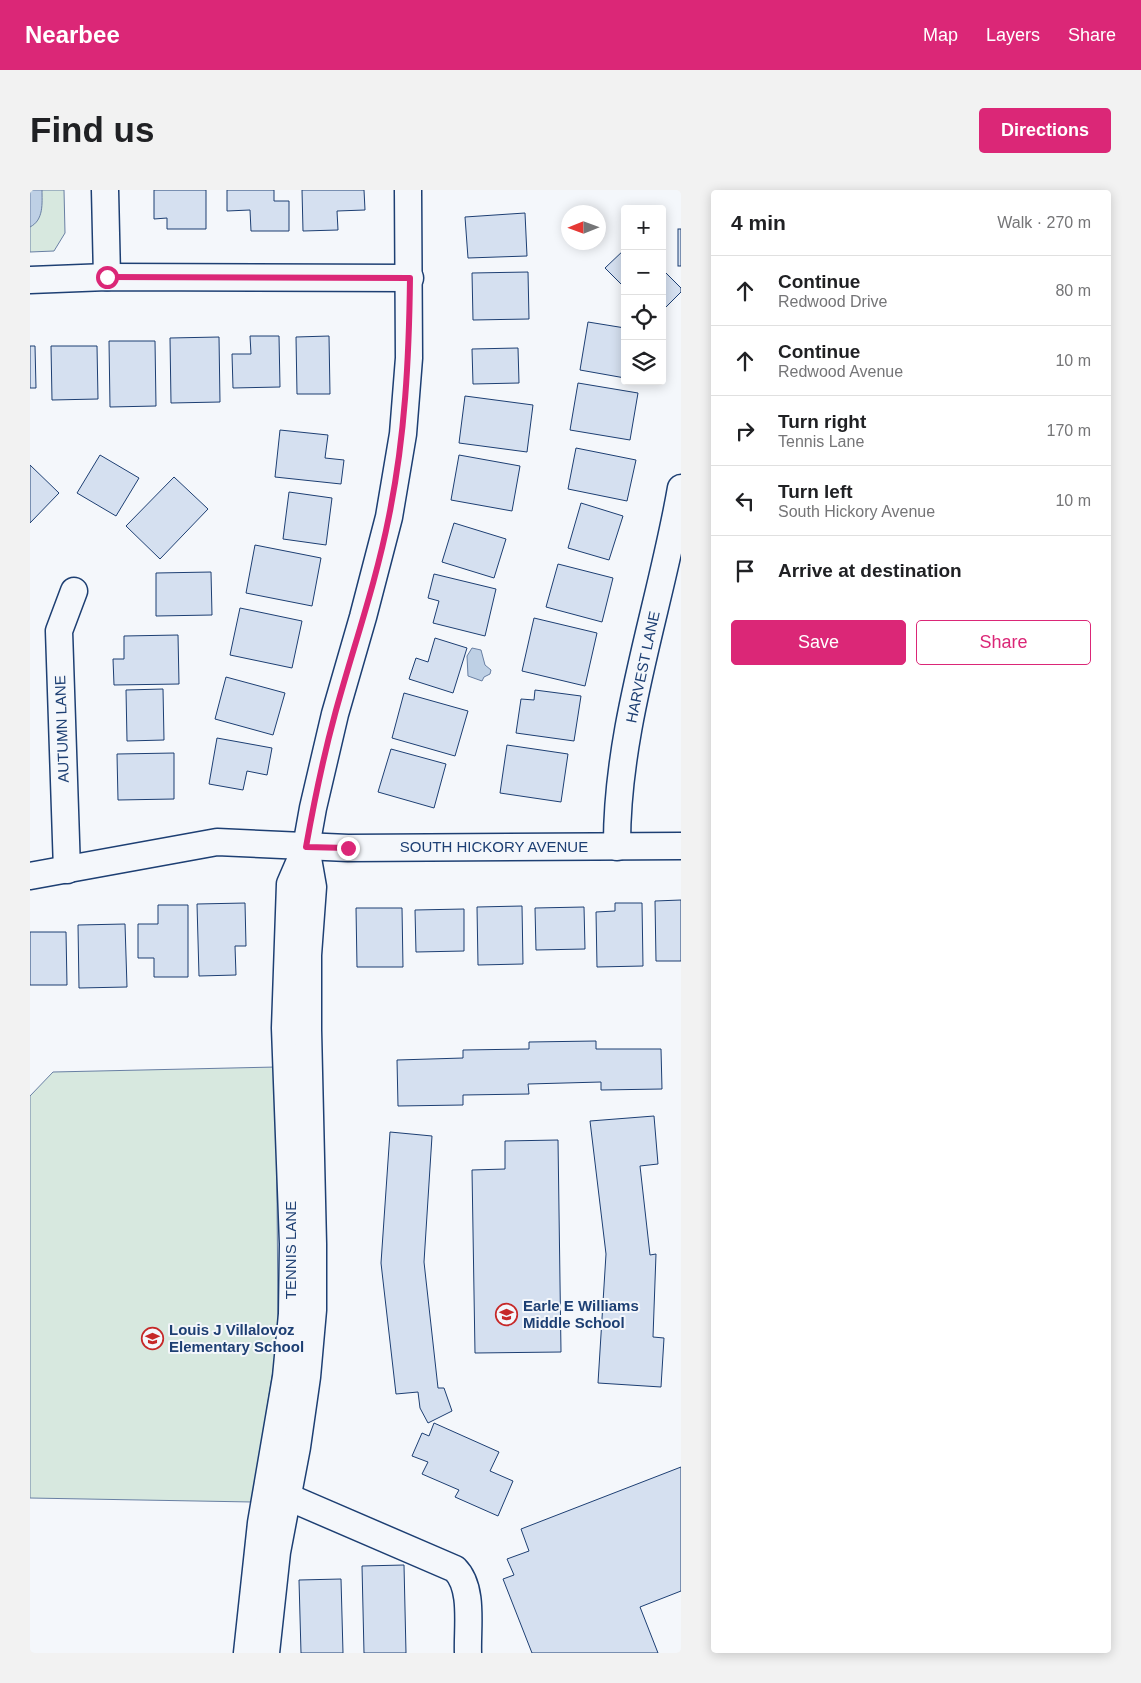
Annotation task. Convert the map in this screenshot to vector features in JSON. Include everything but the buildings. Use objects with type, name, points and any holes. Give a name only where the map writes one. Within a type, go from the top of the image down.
[{"type":"street","points":[[105,190],[107,277]]},
{"type":"street","name":"TENNIS LANE","points":[[247,1653],[261,1523],[285,1385],[292,1314],[293,1244],[285,1028],[286,954],[290,884],[306,847],[334,714],[363,617],[389,517],[403,434],[409,358],[408,190]]},
{"type":"street","points":[[30,280],[107,277],[381,280],[410,278]]},
{"type":"street","name":"HARVEST LANE","points":[[617,846],[617,808],[626,748],[646,649],[670,549],[681,488]]},
{"type":"street","name":"AUTUMN LANE","points":[[67,870],[59,632],[74,591]]},
{"type":"street","name":"SOUTH HICKORY AVENUE","points":[[30,876],[217,842],[306,847],[681,846]]},
{"type":"street","name":"TENNIS LANE","points":[[266,1653],[277,1552],[308,1377],[313,1310],[308,1002],[313,887],[306,847]]},
{"type":"street","points":[[288,1497],[455,1569],[463,1577],[466,1590],[468,1653]]},
{"type":"shaded area","points":[[30,190],[64,190],[65,233],[54,251],[30,252]]},
{"type":"shaded area","name":"Louis J Villalovoz Elementary School","points":[[276,1067],[278,1321],[275,1358],[252,1502],[30,1498],[30,1096],[53,1072]]},
{"type":"water","points":[[30,190],[42,190],[42,200],[40,216],[35,224],[30,227]]},
{"type":"water","points":[[472,648],[481,650],[485,665],[491,670],[490,674],[484,677],[482,681],[468,676],[467,656]]},
{"type":"place","name":"Earle E Williams Middle School","points":[[507,1315]]},
{"type":"place","name":"Louis J Villalovoz Elementary School","points":[[153,1339]]},
{"type":"route","points":[[107,277],[381,280],[410,278],[409,358],[403,434],[389,517],[363,617],[334,714],[322,762],[306,847],[348,848]]}]
